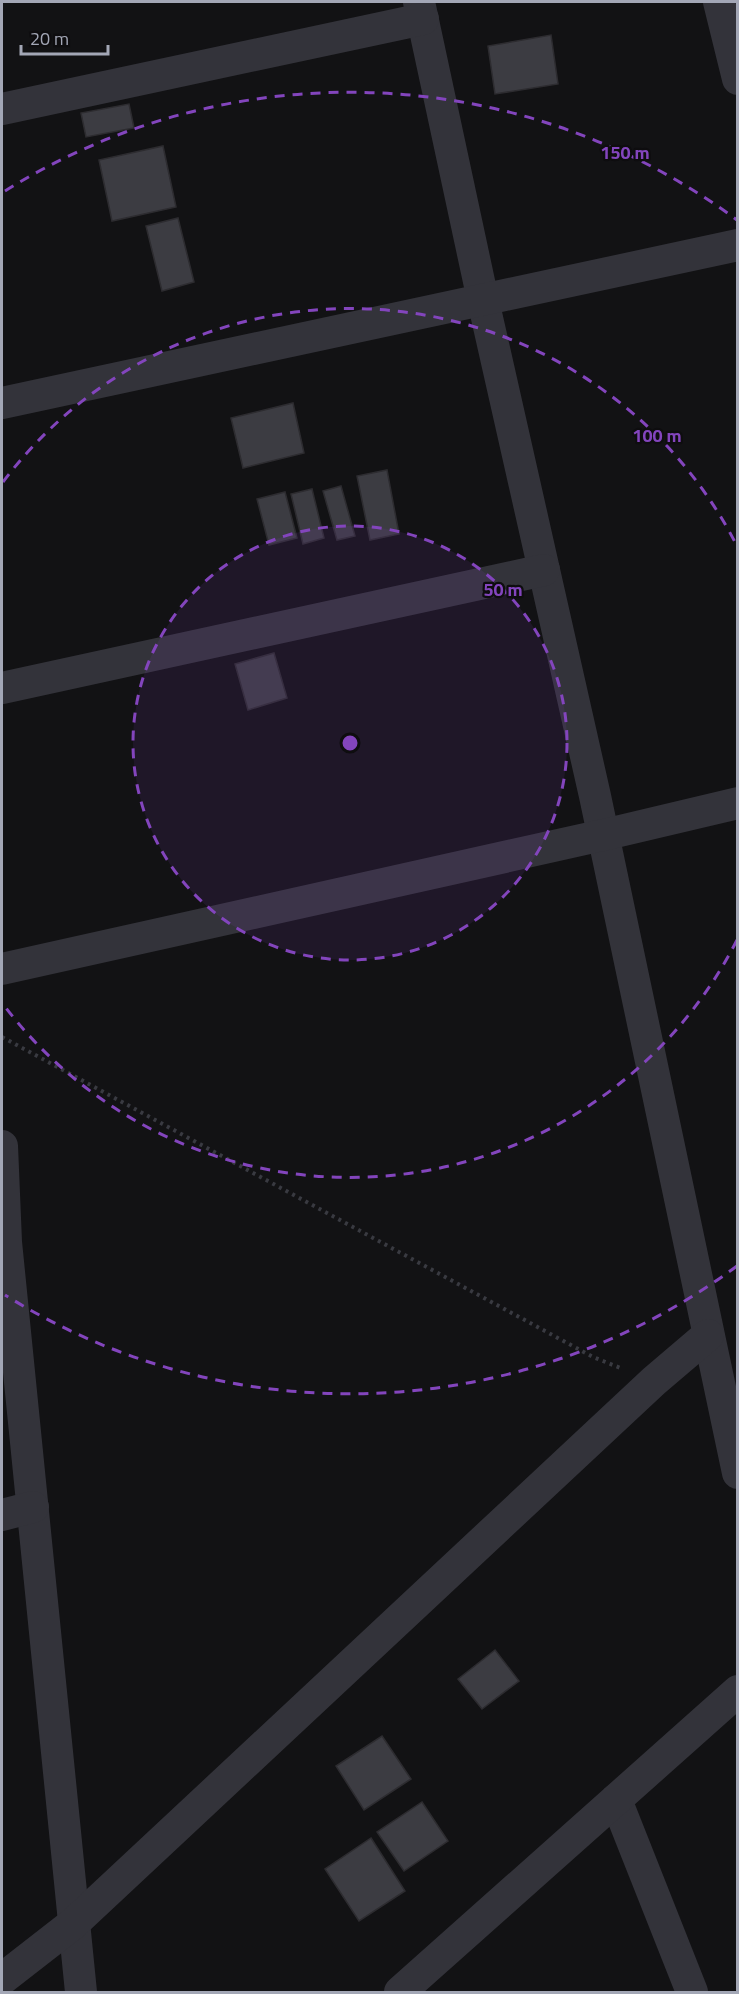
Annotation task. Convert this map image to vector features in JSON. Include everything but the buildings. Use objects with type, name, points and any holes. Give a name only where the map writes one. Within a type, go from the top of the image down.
[{"type":"street","points":[[719,2],[738,79]]},
{"type":"street","points":[[2,109],[421,10],[483,300],[603,836],[738,1473]]},
{"type":"street","points":[[2,403],[738,245]]},
{"type":"street","points":[[2,688],[544,570]]},
{"type":"street","points":[[2,969],[603,836],[738,803]]},
{"type":"street","points":[[2,1146],[4,1243],[33,1507],[81,1992]]},
{"type":"street","points":[[6,1967],[74,1923],[654,1381],[708,1335]]},
{"type":"street","points":[[2,1515],[33,1507]]},
{"type":"street","points":[[400,1992],[738,1691]]},
{"type":"street","points":[[616,1800],[692,1992]]},
{"type":"path","points":[[2,1037],[592,1357],[654,1381]]}]
